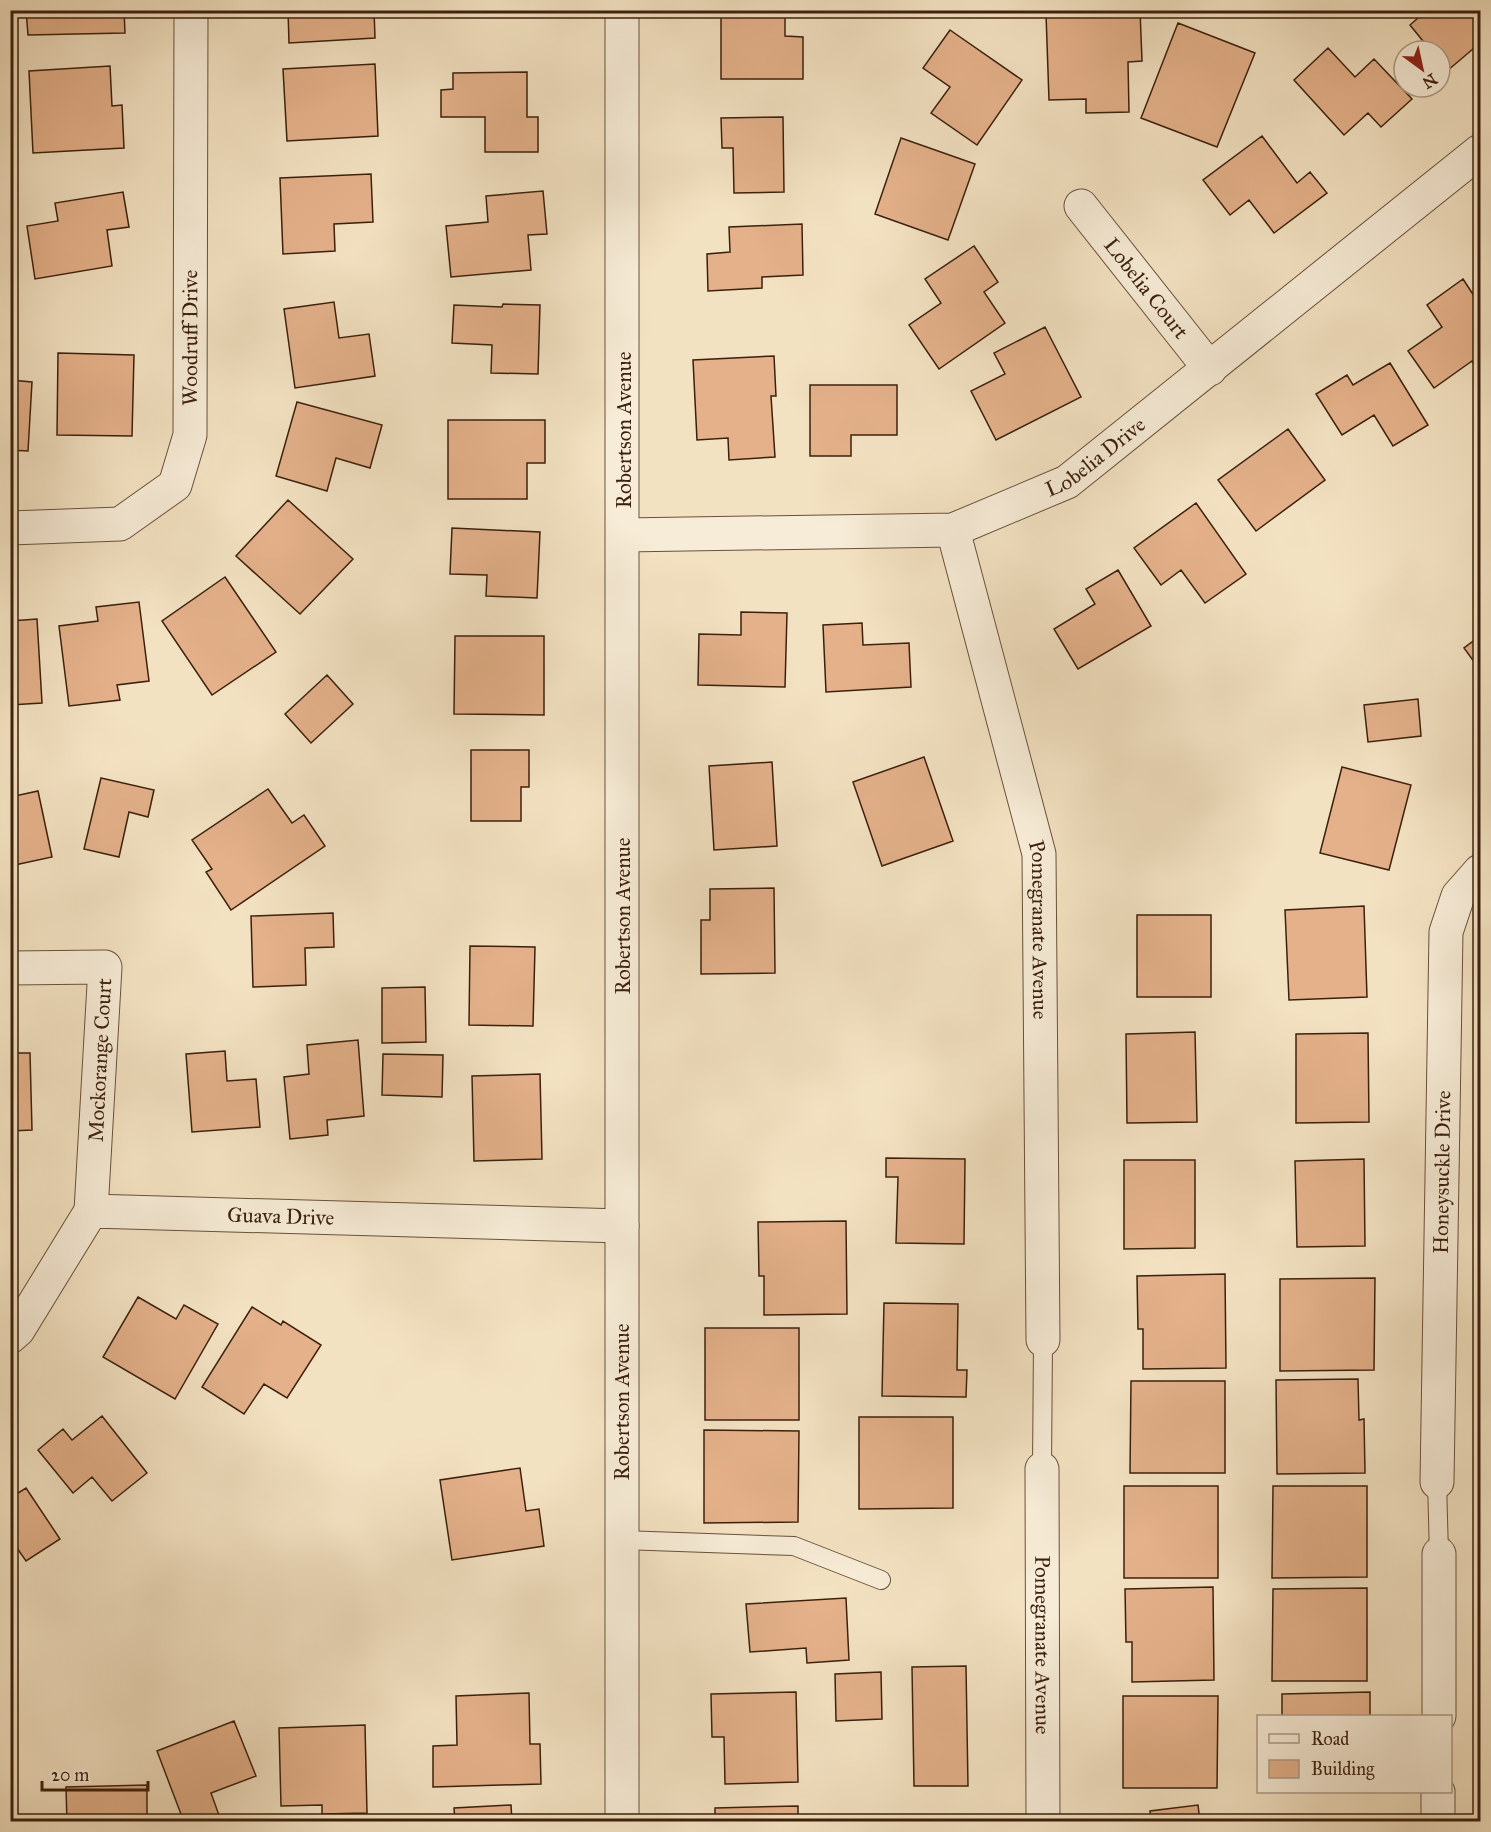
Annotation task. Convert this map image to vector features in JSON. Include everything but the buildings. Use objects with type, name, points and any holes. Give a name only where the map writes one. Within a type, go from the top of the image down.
[{"type":"street","name":"Woodruff Drive","points":[[10,528],[120,524],[175,485],[190,435],[192,10]]},
{"type":"street","name":"Robertson Avenue","points":[[622,10],[624,535],[622,1821]]},
{"type":"street","name":"Lobelia Drive","points":[[624,535],[953,530],[1067,482],[1480,151]]},
{"type":"street","name":"Lobelia Court","points":[[1081,206],[1210,369]]},
{"type":"street","name":"Pomegranate Avenue","points":[[953,530],[1039,854],[1043,1340]]},
{"type":"street","name":"Honeysuckle Drive","points":[[1437,1482],[1446,932],[1458,896],[1480,871]]},
{"type":"street","name":"Mockorange Court","points":[[10,968],[105,967],[91,1211]]},
{"type":"street","name":"Guava Drive","points":[[91,1211],[622,1226]]},
{"type":"street","points":[[10,1337],[18,1330],[91,1211]]},
{"type":"street","name":"Pomegranate Avenue","points":[[1042,1469],[1043,1821]]},
{"type":"street","points":[[1438,1715],[1439,1554]]},
{"type":"street","points":[[1438,1793],[1438,1821]]},
{"type":"lane","points":[[1042,1469],[1043,1340]]},
{"type":"lane","points":[[1437,1482],[1439,1554]]},
{"type":"lane","points":[[622,1540],[795,1546],[881,1580]]}]
